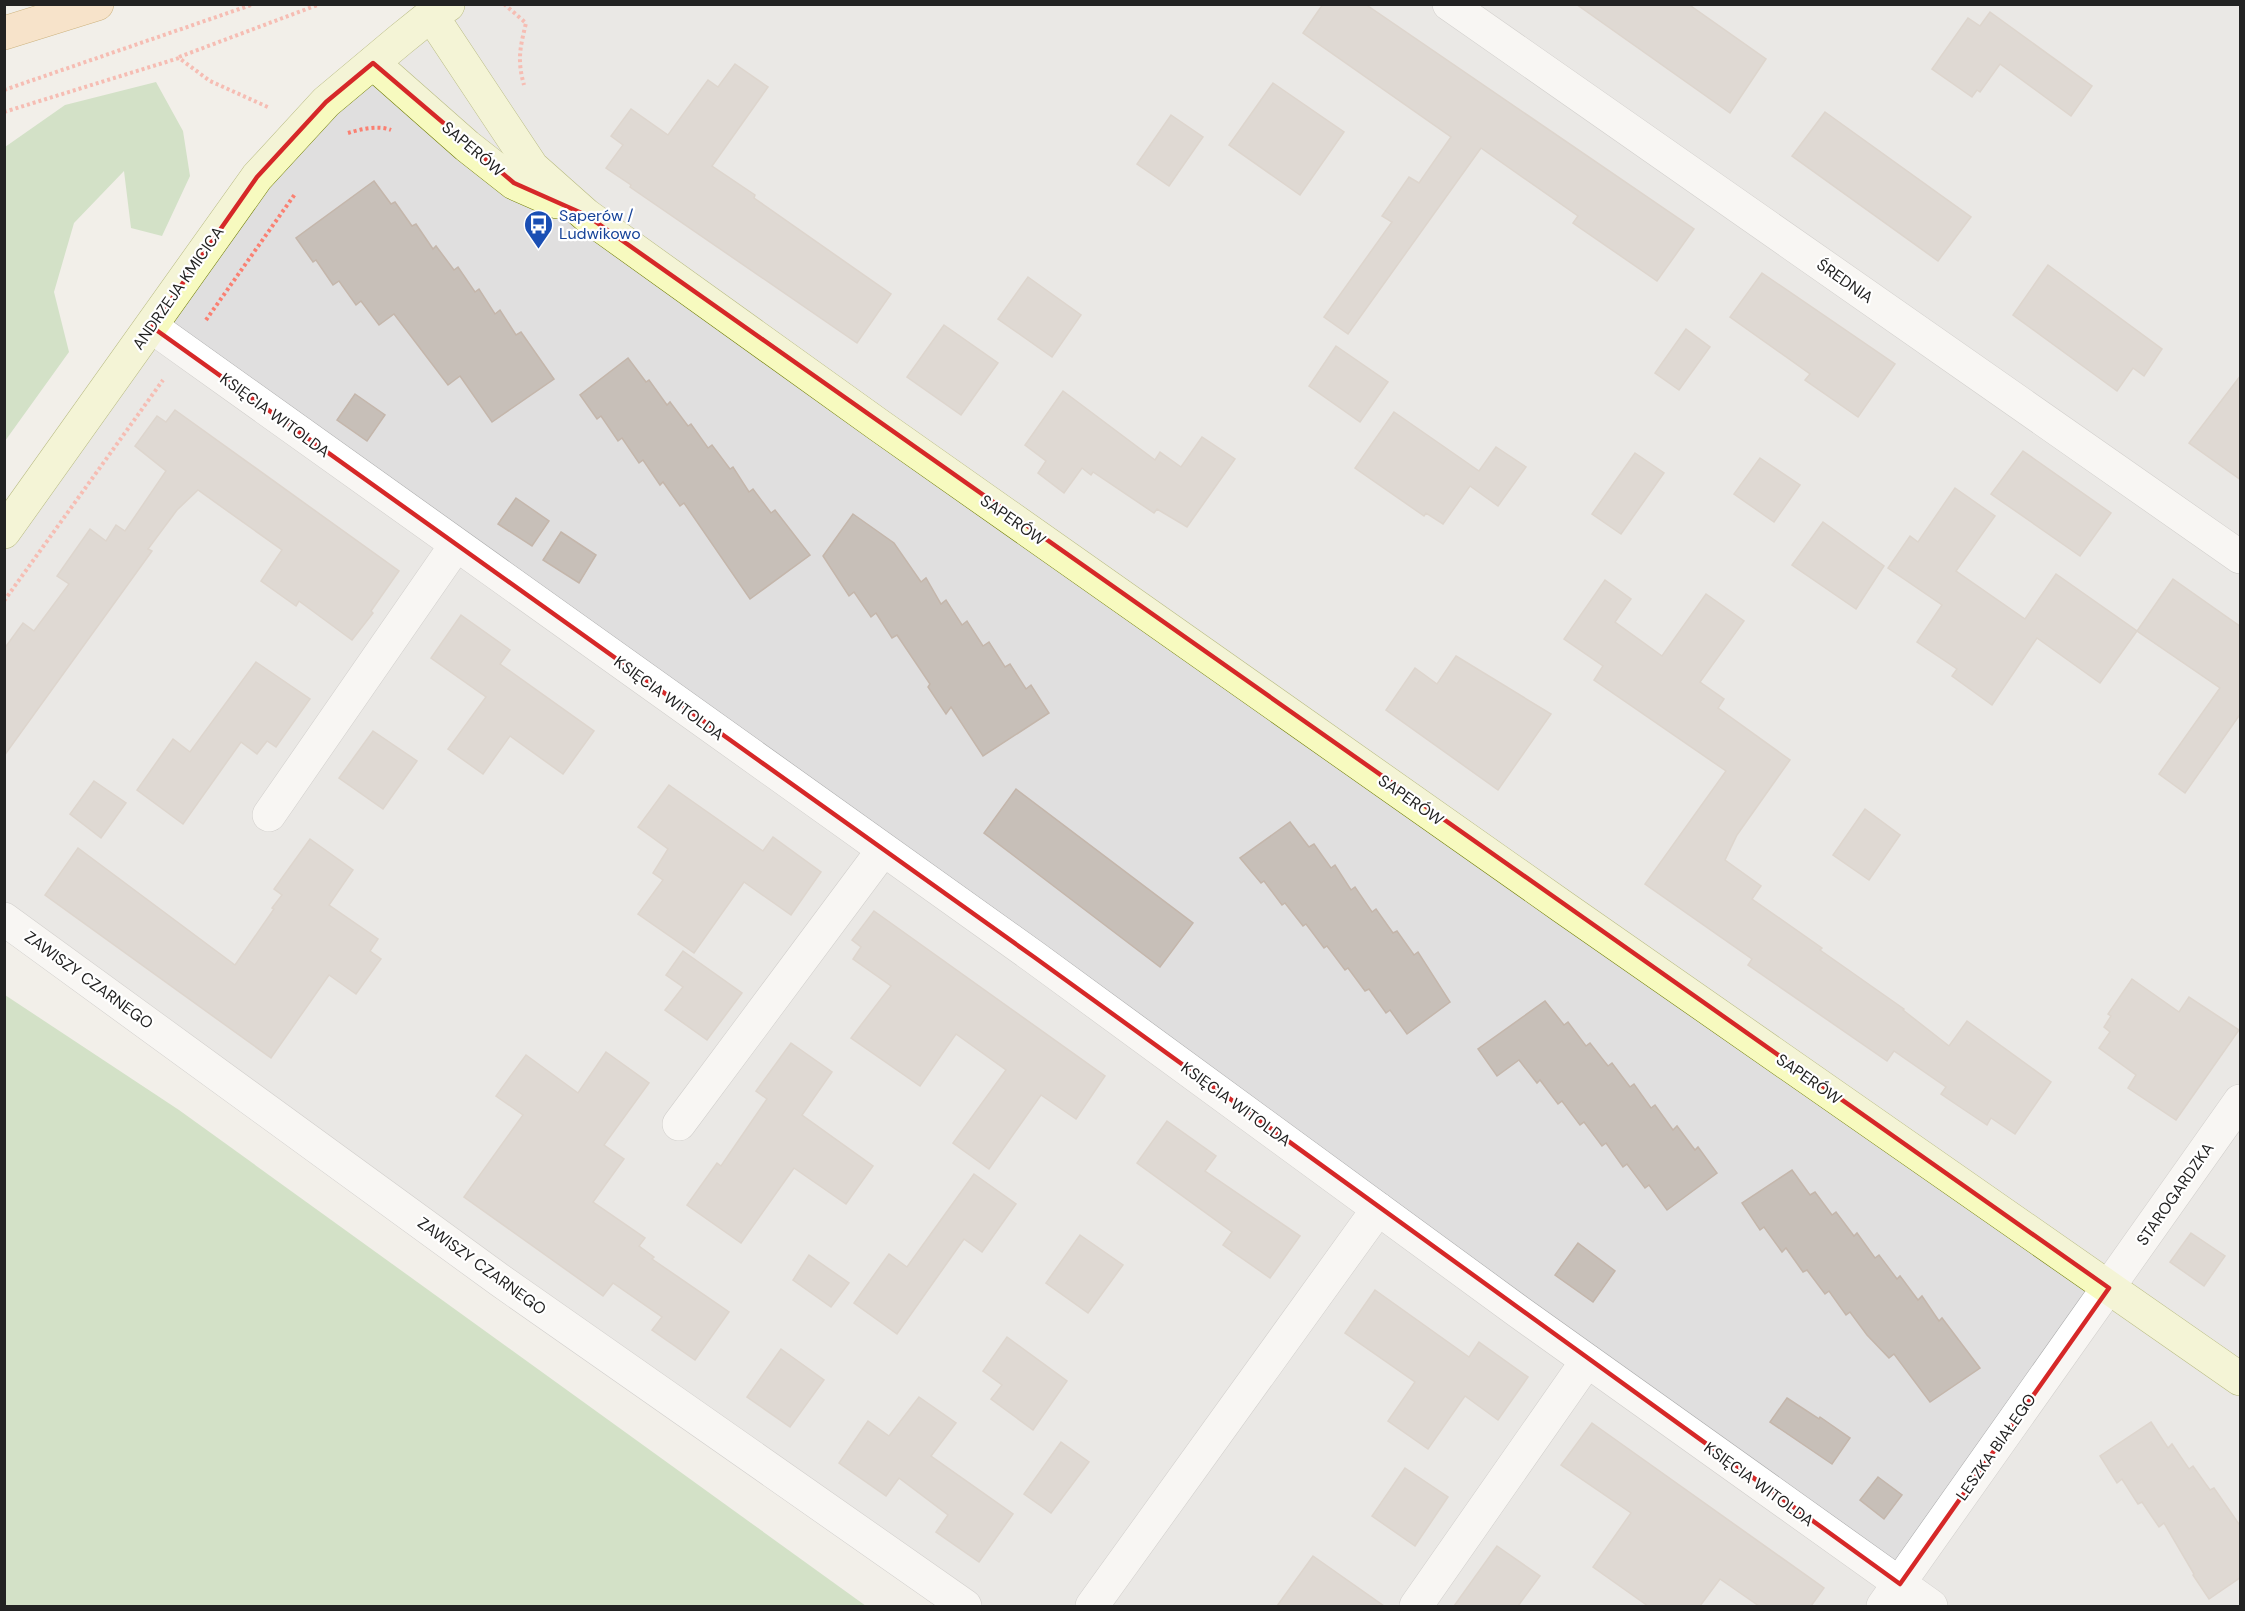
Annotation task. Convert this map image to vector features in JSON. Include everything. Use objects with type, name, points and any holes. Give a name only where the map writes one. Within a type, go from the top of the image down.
[{"type":"main road","points":[[4,33],[97,4]]},
{"type":"street","name":"ŚREDNIA","points":[[1449,4],[2241,557]]},
{"type":"street","name":"ANDRZEJA KMICICA","points":[[4,532],[257,177],[326,102],[440,10]]},
{"type":"street","name":"SAPERÓW","points":[[440,10],[532,167],[586,215],[871,420],[1524,880],[2241,1378]]},
{"type":"street","name":"SAPERÓW","points":[[373,63],[467,146],[514,183],[586,215]]},
{"type":"street","name":"KSIĘCIA WITOLDA","points":[[152,327],[1034,957],[1587,1361],[1891,1595],[1931,1606]]},
{"type":"street","points":[[269,815],[456,545]]},
{"type":"street","points":[[679,1124],[883,850]]},
{"type":"street","name":"ZAWISZY CZARNEGO","points":[[4,919],[501,1281],[966,1606]]},
{"type":"street","name":"STAROGARDZKA","points":[[2109,1288],[2241,1101]]},
{"type":"street","points":[[1092,1606],[1378,1209]]},
{"type":"street","name":"LESZKA BIAŁEGO","points":[[1891,1595],[2109,1288]]},
{"type":"street","points":[[1416,1606],[1587,1361]]},
{"type":"path","points":[[4,90],[254,4]]},
{"type":"path","points":[[4,112],[179,58],[320,4]]},
{"type":"path","points":[[179,58],[210,81],[284,115],[303,128]]},
{"type":"highlighted area","points":[[373,63],[514,183],[586,215],[2109,1288],[1900,1584],[1034,957],[152,327],[257,177],[326,102]]},
{"type":"shaded area","points":[[448,5],[2240,5],[2240,1606],[965,1606],[5,918],[5,532],[257,177]]},
{"type":"green space","points":[[156,82],[183,131],[190,176],[162,236],[131,228],[124,171],[74,223],[54,292],[69,352],[5,441],[5,147],[65,105]]},
{"type":"green space","points":[[5,995],[179,1110],[866,1606],[5,1606]]},
{"type":"building","points":[[1323,4],[1365,4],[1694,229],[1657,281],[1573,223],[1578,216],[1481,148],[1348,334],[1324,317],[1392,222],[1382,216],[1409,177],[1419,183],[1451,137],[1303,33]]},
{"type":"building","points":[[1576,4],[1688,4],[1766,59],[1730,113]]},
{"type":"building","points":[[1990,12],[2092,86],[2071,116],[2000,64],[1980,92],[1977,90],[1972,97],[1932,69],[1968,18],[1980,26]]},
{"type":"building","points":[[735,64],[768,87],[712,166],[891,294],[857,343],[630,187],[631,185],[606,168],[623,145],[611,136],[631,109],[668,135],[708,80],[718,87]]},
{"type":"building","points":[[1273,83],[1344,132],[1300,195],[1229,145]]},
{"type":"building","points":[[1825,112],[1971,217],[1938,261],[1792,156]]},
{"type":"building","points":[[1171,115],[1203,137],[1169,186],[1137,164]]},
{"type":"building","points":[[374,181],[391,204],[395,202],[412,226],[416,224],[433,249],[436,246],[454,270],[458,267],[475,292],[479,289],[495,314],[500,310],[516,335],[521,332],[554,379],[492,422],[460,376],[448,385],[394,314],[379,325],[361,301],[356,305],[339,281],[333,285],[316,260],[313,262],[296,238]]},
{"type":"building","points":[[2048,265],[2162,349],[2144,376],[2133,368],[2117,391],[2013,315]]},
{"type":"building","points":[[1762,273],[1895,364],[1858,417],[1805,380],[1810,374],[1730,317]]},
{"type":"building","points":[[1028,277],[1081,315],[1052,357],[998,319]]},
{"type":"building","points":[[944,325],[998,363],[961,415],[907,377]]},
{"type":"building","points":[[1686,329],[1710,347],[1679,390],[1655,373]]},
{"type":"building","points":[[1336,346],[1388,382],[1360,422],[1309,386]]},
{"type":"building","points":[[628,358],[646,382],[649,380],[667,405],[670,402],[688,426],[691,424],[708,448],[712,445],[730,469],[733,467],[749,492],[753,489],[771,513],[775,510],[810,555],[750,599],[684,503],[680,506],[663,482],[660,485],[643,460],[639,463],[622,438],[618,441],[601,416],[597,419],[580,395]]},
{"type":"building","points":[[2241,375],[2241,480],[2189,443]]},
{"type":"building","points":[[1063,391],[1155,460],[1160,452],[1181,467],[1202,437],[1235,459],[1187,527],[1157,509],[1154,513],[1093,472],[1091,475],[1082,468],[1064,493],[1038,473],[1046,461],[1025,445]]},
{"type":"building","points":[[355,394],[385,415],[367,441],[337,420]]},
{"type":"building","points":[[175,410],[399,571],[371,611],[373,613],[352,640],[299,601],[296,606],[261,581],[282,550],[198,490],[177,510],[148,549],[152,551],[4,756],[4,649],[23,623],[34,631],[69,584],[57,576],[90,529],[106,541],[116,525],[125,531],[166,471],[135,446],[157,416],[166,422]]},
{"type":"building","points":[[1394,412],[1479,471],[1496,447],[1526,467],[1498,506],[1470,486],[1443,524],[1426,513],[1424,516],[1355,468]]},
{"type":"building","points":[[2023,451],[2111,513],[2080,556],[1991,494]]},
{"type":"building","points":[[1635,453],[1664,473],[1621,534],[1592,514]]},
{"type":"building","points":[[1760,458],[1800,485],[1774,522],[1734,494]]},
{"type":"building","points":[[1955,488],[1995,516],[1956,571],[2025,619],[2056,574],[2137,631],[2100,683],[2037,638],[1992,705],[1952,676],[1957,669],[1917,642],[1942,605],[1888,568],[1910,536],[1918,542]]},
{"type":"building","points":[[516,498],[549,521],[532,546],[498,524]]},
{"type":"building","points":[[853,514],[894,543],[921,582],[926,578],[941,604],[946,600],[962,625],[967,621],[983,646],[989,642],[1005,667],[1010,664],[1026,689],[1031,685],[1049,713],[983,756],[951,707],[946,714],[928,687],[930,684],[897,635],[892,638],[876,613],[871,617],[854,592],[849,596],[823,556]]},
{"type":"building","points":[[1823,522],[1884,566],[1856,609],[1792,565]]},
{"type":"building","points":[[561,532],[596,555],[579,583],[543,560]]},
{"type":"building","points":[[2173,579],[2241,627],[2241,713],[2185,793],[2159,774],[2220,688],[2137,631]]},
{"type":"building","points":[[1605,580],[1631,599],[1615,622],[1662,656],[1706,594],[1744,621],[1700,682],[1724,699],[1718,708],[1790,760],[1737,835],[1725,860],[1761,886],[1752,899],[1904,1009],[1949,1046],[1967,1021],[2051,1082],[2015,1134],[1991,1118],[1987,1125],[1941,1094],[1946,1087],[1894,1051],[1887,1061],[1748,965],[1752,959],[1645,884],[1726,771],[1594,680],[1603,666],[1564,639]]},
{"type":"building","points":[[461,615],[510,650],[500,664],[594,731],[563,774],[510,736],[483,774],[448,749],[486,697],[431,658]]},
{"type":"building","points":[[1456,656],[1551,714],[1498,790],[1386,710],[1415,668],[1437,684]]},
{"type":"building","points":[[256,662],[310,699],[276,747],[267,741],[257,754],[241,742],[183,824],[137,790],[173,739],[190,752]]},
{"type":"building","points":[[373,731],[417,761],[383,809],[339,778]]},
{"type":"building","points":[[94,781],[126,803],[101,838],[70,814]]},
{"type":"building","points":[[669,785],[763,851],[773,837],[821,872],[791,915],[744,882],[694,953],[638,914],[663,880],[653,873],[668,849],[638,827]]},
{"type":"building","points":[[1016,789],[1193,923],[1160,967],[984,833]]},
{"type":"building","points":[[1865,809],[1900,835],[1869,880],[1833,855]]},
{"type":"building","points":[[1290,822],[1309,847],[1314,844],[1331,868],[1335,865],[1351,890],[1355,887],[1372,912],[1376,909],[1393,933],[1397,931],[1414,955],[1418,952],[1450,1002],[1407,1034],[1390,1010],[1386,1013],[1369,989],[1365,991],[1348,968],[1345,970],[1327,946],[1324,948],[1306,924],[1303,926],[1285,903],[1282,905],[1264,881],[1261,883],[1240,858]]},
{"type":"building","points":[[310,839],[353,870],[329,905],[378,939],[370,951],[381,959],[356,994],[329,975],[271,1058],[45,895],[78,848],[235,965],[282,895],[274,889]]},
{"type":"building","points":[[874,911],[1105,1076],[1076,1119],[1041,1095],[989,1169],[953,1143],[1006,1070],[956,1034],[920,1086],[851,1038],[891,986],[853,959],[861,947],[852,940]]},
{"type":"building","points":[[683,951],[742,993],[707,1040],[665,1010],[683,987],[666,975]]},
{"type":"building","points":[[2132,979],[2179,1012],[2189,997],[2239,1030],[2176,1120],[2128,1088],[2136,1075],[2099,1048],[2110,1032],[2104,1027],[2111,1016],[2108,1014]]},
{"type":"building","points":[[1545,1001],[1564,1025],[1568,1022],[1586,1046],[1590,1043],[1608,1066],[1612,1063],[1630,1087],[1634,1084],[1651,1108],[1655,1105],[1673,1130],[1677,1126],[1695,1150],[1698,1147],[1717,1173],[1667,1210],[1649,1185],[1645,1188],[1627,1164],[1623,1167],[1606,1143],[1602,1146],[1584,1122],[1580,1125],[1562,1101],[1558,1104],[1540,1080],[1537,1083],[1519,1060],[1497,1076],[1478,1049]]},
{"type":"building","points":[[791,1043],[832,1072],[802,1115],[873,1166],[846,1204],[794,1168],[741,1243],[687,1205],[717,1163],[721,1166],[767,1099],[756,1091]]},
{"type":"building","points":[[606,1052],[649,1083],[604,1145],[624,1159],[593,1202],[645,1238],[639,1246],[654,1257],[652,1259],[729,1312],[695,1360],[652,1330],[662,1317],[613,1283],[603,1296],[464,1197],[523,1115],[496,1096],[526,1055],[578,1093]]},
{"type":"building","points":[[1167,1121],[1216,1156],[1205,1171],[1300,1236],[1270,1278],[1223,1245],[1232,1232],[1137,1163]]},
{"type":"building","points":[[1792,1170],[1810,1195],[1815,1192],[1832,1215],[1836,1212],[1854,1236],[1857,1233],[1875,1258],[1879,1255],[1897,1279],[1900,1276],[1918,1300],[1922,1296],[1939,1321],[1942,1318],[1980,1368],[1930,1402],[1894,1354],[1889,1358],[1867,1335],[1850,1312],[1846,1315],[1829,1291],[1825,1294],[1807,1270],[1803,1272],[1786,1248],[1782,1252],[1764,1227],[1760,1230],[1742,1203]]},
{"type":"building","points":[[974,1174],[1016,1204],[982,1252],[964,1239],[897,1334],[854,1303],[889,1254],[907,1267]]},
{"type":"building","points":[[2191,1233],[2225,1256],[2204,1286],[2170,1262]]},
{"type":"building","points":[[1080,1235],[1123,1265],[1088,1313],[1046,1283]]},
{"type":"building","points":[[1578,1243],[1615,1271],[1593,1302],[1555,1275]]},
{"type":"building","points":[[809,1255],[849,1283],[831,1307],[793,1280]]},
{"type":"building","points":[[1375,1290],[1469,1357],[1479,1342],[1528,1377],[1498,1420],[1465,1396],[1428,1449],[1388,1421],[1415,1382],[1345,1333]]},
{"type":"building","points":[[1007,1337],[1067,1381],[1033,1430],[991,1399],[1002,1385],[983,1371]]},
{"type":"building","points":[[781,1349],[824,1380],[790,1427],[747,1397]]},
{"type":"building","points":[[919,1397],[956,1423],[931,1456],[1013,1514],[979,1562],[936,1532],[948,1515],[899,1478],[886,1496],[839,1463],[868,1421],[889,1436]]},
{"type":"building","points":[[1787,1398],[1850,1438],[1832,1464],[1770,1422]]},
{"type":"building","points":[[2151,1422],[2168,1448],[2172,1444],[2189,1469],[2193,1466],[2210,1490],[2214,1488],[2241,1527],[2241,1577],[2209,1599],[2164,1523],[2159,1527],[2142,1502],[2138,1504],[2122,1479],[2117,1483],[2100,1456]]},
{"type":"building","points":[[1592,1423],[1824,1588],[1811,1606],[1759,1606],[1720,1579],[1700,1606],[1648,1606],[1593,1567],[1631,1513],[1561,1465]]},
{"type":"building","points":[[1061,1442],[1089,1462],[1051,1513],[1024,1494]]},
{"type":"building","points":[[1405,1468],[1448,1497],[1415,1546],[1372,1516]]},
{"type":"building","points":[[1878,1477],[1902,1495],[1884,1519],[1860,1500]]},
{"type":"building","points":[[1497,1546],[1540,1576],[1518,1606],[1454,1606]]},
{"type":"building","points":[[1313,1556],[1384,1606],[1277,1606]]},
{"type":"place","name":"Saperów / Ludwikowo","points":[[538,250]]}]
